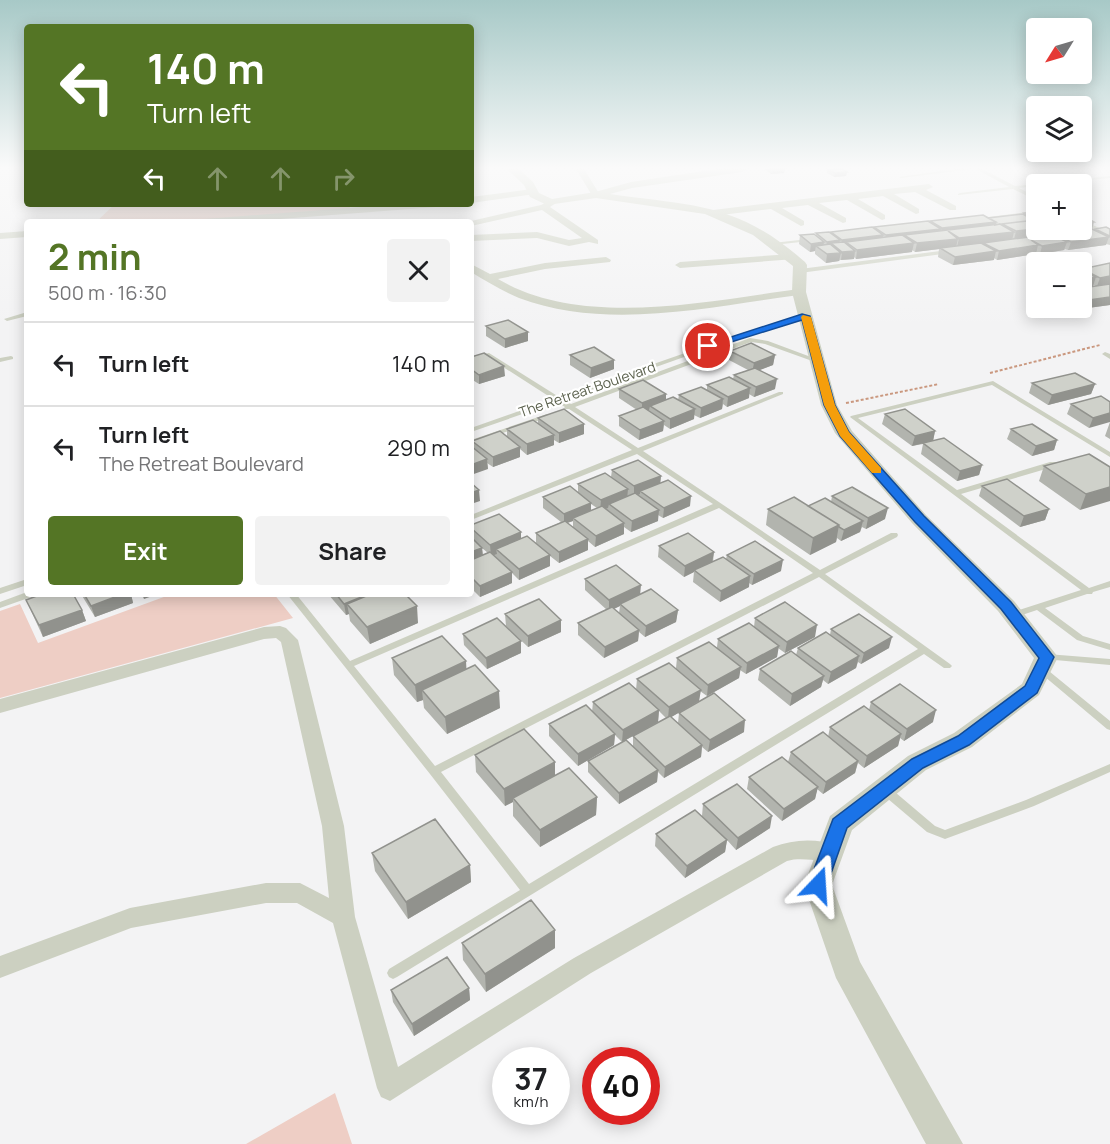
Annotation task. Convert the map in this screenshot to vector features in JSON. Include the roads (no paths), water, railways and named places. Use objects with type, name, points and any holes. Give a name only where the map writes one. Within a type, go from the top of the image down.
[{"type":"street","points":[[488,278],[544,266],[610,264],[591,238],[570,222]]},
{"type":"street","points":[[739,222],[773,244],[797,273],[829,405],[844,433],[912,510],[1013,615],[1044,663],[1031,689],[963,740],[918,763],[840,824],[818,885],[847,968],[945,1144]]},
{"type":"street","points":[[0,236],[24,234]]},
{"type":"street","points":[[474,238],[537,235],[569,243],[591,238]]},
{"type":"street","points":[[680,265],[797,273]]},
{"type":"street","points":[[474,269],[525,297],[555,304],[608,308],[676,308],[797,273]]},
{"type":"street","points":[[0,706],[264,633],[280,632],[289,640],[333,826],[343,917],[390,1088],[679,908],[782,853],[797,849],[830,852]]},
{"type":"street","points":[[0,967],[130,918],[266,893],[300,893],[343,917]]},
{"type":"lane","points":[[1092,226],[1107,234]]},
{"type":"lane","points":[[1092,233],[1107,234]]},
{"type":"lane","points":[[773,244],[814,239]]},
{"type":"lane","points":[[797,273],[953,251]]},
{"type":"lane","points":[[7,319],[24,315]]},
{"type":"lane","name":"The Retreat Boulevard","points":[[474,429],[730,339],[806,316]]},
{"type":"lane","points":[[474,441],[750,340],[765,342],[818,361]]},
{"type":"lane","points":[[474,357],[487,354],[571,407],[818,572],[947,666]]},
{"type":"lane","points":[[0,360],[11,358]]},
{"type":"lane","points":[[1089,592],[854,417],[993,383],[1110,455]]},
{"type":"lane","points":[[474,517],[781,393]]},
{"type":"lane","points":[[1091,453],[1102,450]]},
{"type":"lane","points":[[955,493],[1057,463]]},
{"type":"lane","points":[[349,665],[718,505]]},
{"type":"lane","points":[[434,771],[894,535]]},
{"type":"lane","points":[[0,591],[24,583]]},
{"type":"lane","points":[[1013,615],[1110,584]]},
{"type":"lane","points":[[0,605],[24,596]]},
{"type":"lane","points":[[293,597],[528,891]]},
{"type":"lane","points":[[1039,607],[1080,638],[1099,646],[1110,647]]},
{"type":"lane","points":[[393,973],[925,649]]},
{"type":"lane","points":[[1044,663],[1110,662]]},
{"type":"lane","points":[[1044,663],[1110,726]]},
{"type":"lane","points":[[883,789],[931,830],[945,835],[1030,803],[1110,768]]}]
